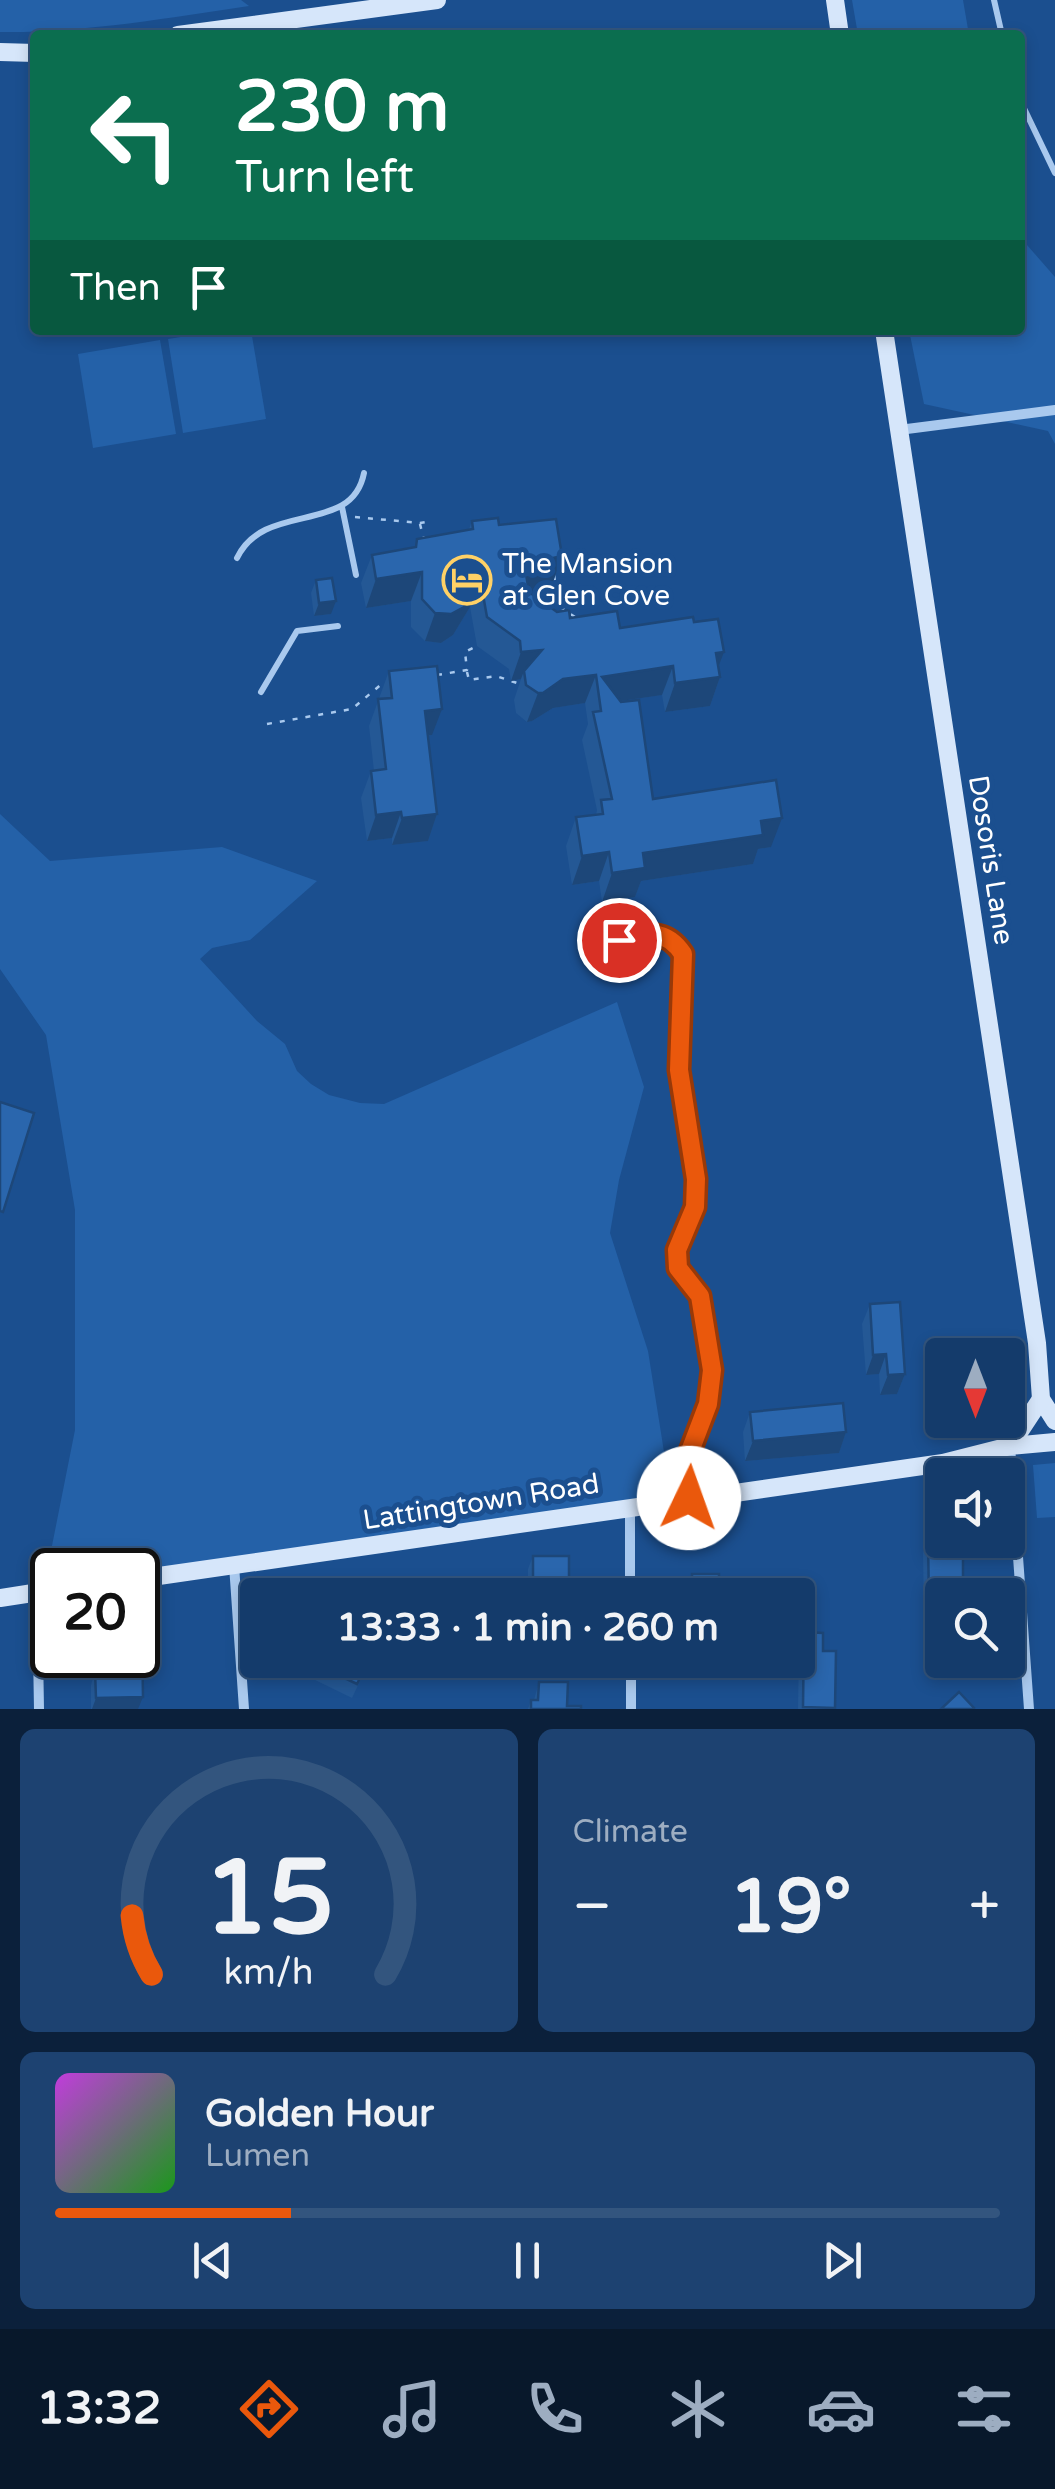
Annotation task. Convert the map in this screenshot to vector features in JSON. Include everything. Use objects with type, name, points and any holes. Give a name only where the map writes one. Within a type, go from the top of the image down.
[{"type":"street","points":[[214,30],[433,0]]},
{"type":"street","points":[[835,0],[839,30]]},
{"type":"street","points":[[0,52],[30,52]]},
{"type":"street","name":"Dosoris Lane","points":[[885,335],[1037,1343],[1041,1399]]},
{"type":"street","points":[[899,430],[1055,410]]},
{"type":"street","points":[[1029,1709],[1010,1446],[1041,1399],[1055,1421]]},
{"type":"street","name":"Lattingtown Road","points":[[160,1575],[942,1463],[1010,1446],[1055,1442]]},
{"type":"street","points":[[630,1508],[630,1578]]},
{"type":"street","points":[[234,1566],[244,1709]]},
{"type":"street","points":[[0,1598],[30,1593]]},
{"type":"street","points":[[39,1709],[41,1678]]},
{"type":"street","points":[[631,1678],[631,1709]]},
{"type":"lane","points":[[994,0],[1001,30]]},
{"type":"lane","points":[[1025,110],[1055,173]]},
{"type":"lane","points":[[237,558],[259,530],[342,507],[360,489],[364,473]]},
{"type":"lane","points":[[342,507],[356,575]]},
{"type":"lane","points":[[261,692],[297,631],[338,626]]},
{"type":"lane","points":[[619,940],[644,933],[662,934],[675,942],[683,954],[679,1070],[696,1179],[695,1207],[677,1250],[678,1268],[700,1296],[712,1370],[708,1404],[684,1467],[689,1498]]},
{"type":"path","points":[[344,516],[432,521]]},
{"type":"path","points":[[420,523],[420,533],[431,548]]},
{"type":"path","points":[[583,625],[559,606],[552,566],[605,558]]},
{"type":"path","points":[[546,620],[559,606]]},
{"type":"path","points":[[477,646],[465,652],[469,680],[496,676],[516,682]]},
{"type":"path","points":[[435,675],[467,670]]},
{"type":"path","points":[[267,724],[352,709],[389,681]]},
{"type":"shaded area","points":[[0,0],[241,0],[249,6],[94,27],[0,32]]},
{"type":"shaded area","points":[[852,0],[963,0],[968,30],[857,30]]},
{"type":"shaded area","points":[[1025,243],[1055,277],[1055,444],[1048,431],[924,404],[910,335],[1025,335]]},
{"type":"shaded area","points":[[252,335],[266,419],[183,433],[168,339]]},
{"type":"shaded area","points":[[160,340],[176,434],[93,448],[78,354]]},
{"type":"shaded area","points":[[0,814],[50,861],[222,847],[317,881],[250,940],[212,948],[200,959],[257,1021],[285,1044],[297,1071],[329,1095],[384,1104],[617,1002],[644,1087],[619,1180],[610,1233],[648,1351],[671,1496],[160,1574],[160,1548],[52,1548],[75,1430],[75,1210],[46,1035],[0,969]]},
{"type":"shaded area","points":[[1055,1463],[1055,1517],[1037,1518],[1033,1465]]},
{"type":"building","points":[[498,518],[499,525],[556,519],[562,556],[548,559],[542,569],[526,574],[529,592],[557,612],[569,610],[570,618],[617,611],[620,628],[693,617],[694,622],[718,619],[724,652],[716,653],[720,677],[675,683],[673,666],[602,677],[621,702],[639,700],[653,799],[776,780],[782,818],[761,821],[763,835],[643,853],[645,868],[612,873],[609,852],[582,856],[576,817],[603,814],[601,800],[612,799],[593,712],[601,711],[596,675],[563,679],[543,693],[526,685],[524,671],[542,650],[521,652],[520,641],[487,617],[480,578],[464,607],[451,614],[435,613],[422,599],[422,572],[376,579],[372,555],[416,547],[417,539],[473,529],[472,521]]},
{"type":"building","points":[[332,578],[336,601],[319,603],[316,580]]},
{"type":"building","points":[[437,666],[442,709],[425,711],[437,814],[402,818],[401,812],[376,815],[371,771],[386,769],[378,699],[392,698],[389,671]]},
{"type":"building","points":[[0,1102],[34,1113],[3,1212],[0,1211]]},
{"type":"building","points":[[900,1302],[905,1374],[888,1375],[886,1354],[873,1355],[870,1304]]},
{"type":"building","points":[[843,1403],[846,1432],[753,1441],[750,1412]]},
{"type":"building","points":[[533,1556],[569,1556],[569,1578],[533,1578]]},
{"type":"building","points":[[928,1558],[963,1558],[963,1578],[929,1578]]},
{"type":"building","points":[[692,1574],[719,1574],[719,1578],[692,1578]]},
{"type":"building","points":[[815,1633],[823,1633],[823,1651],[836,1651],[835,1708],[803,1707],[803,1678],[815,1678]]},
{"type":"building","points":[[95,1678],[143,1678],[143,1697],[96,1698]]},
{"type":"building","points":[[539,1682],[568,1682],[567,1706],[581,1709],[531,1709],[531,1700],[538,1700]]},
{"type":"building","points":[[959,1692],[973,1709],[941,1709]]},
{"type":"place","name":"The Mansion at Glen Cove","points":[[467,580]]},
{"type":"route","points":[[619,940],[644,933],[662,934],[675,942],[683,954],[679,1070],[696,1179],[695,1207],[677,1250],[678,1268],[700,1296],[712,1370],[708,1404],[684,1467],[689,1498]]}]
